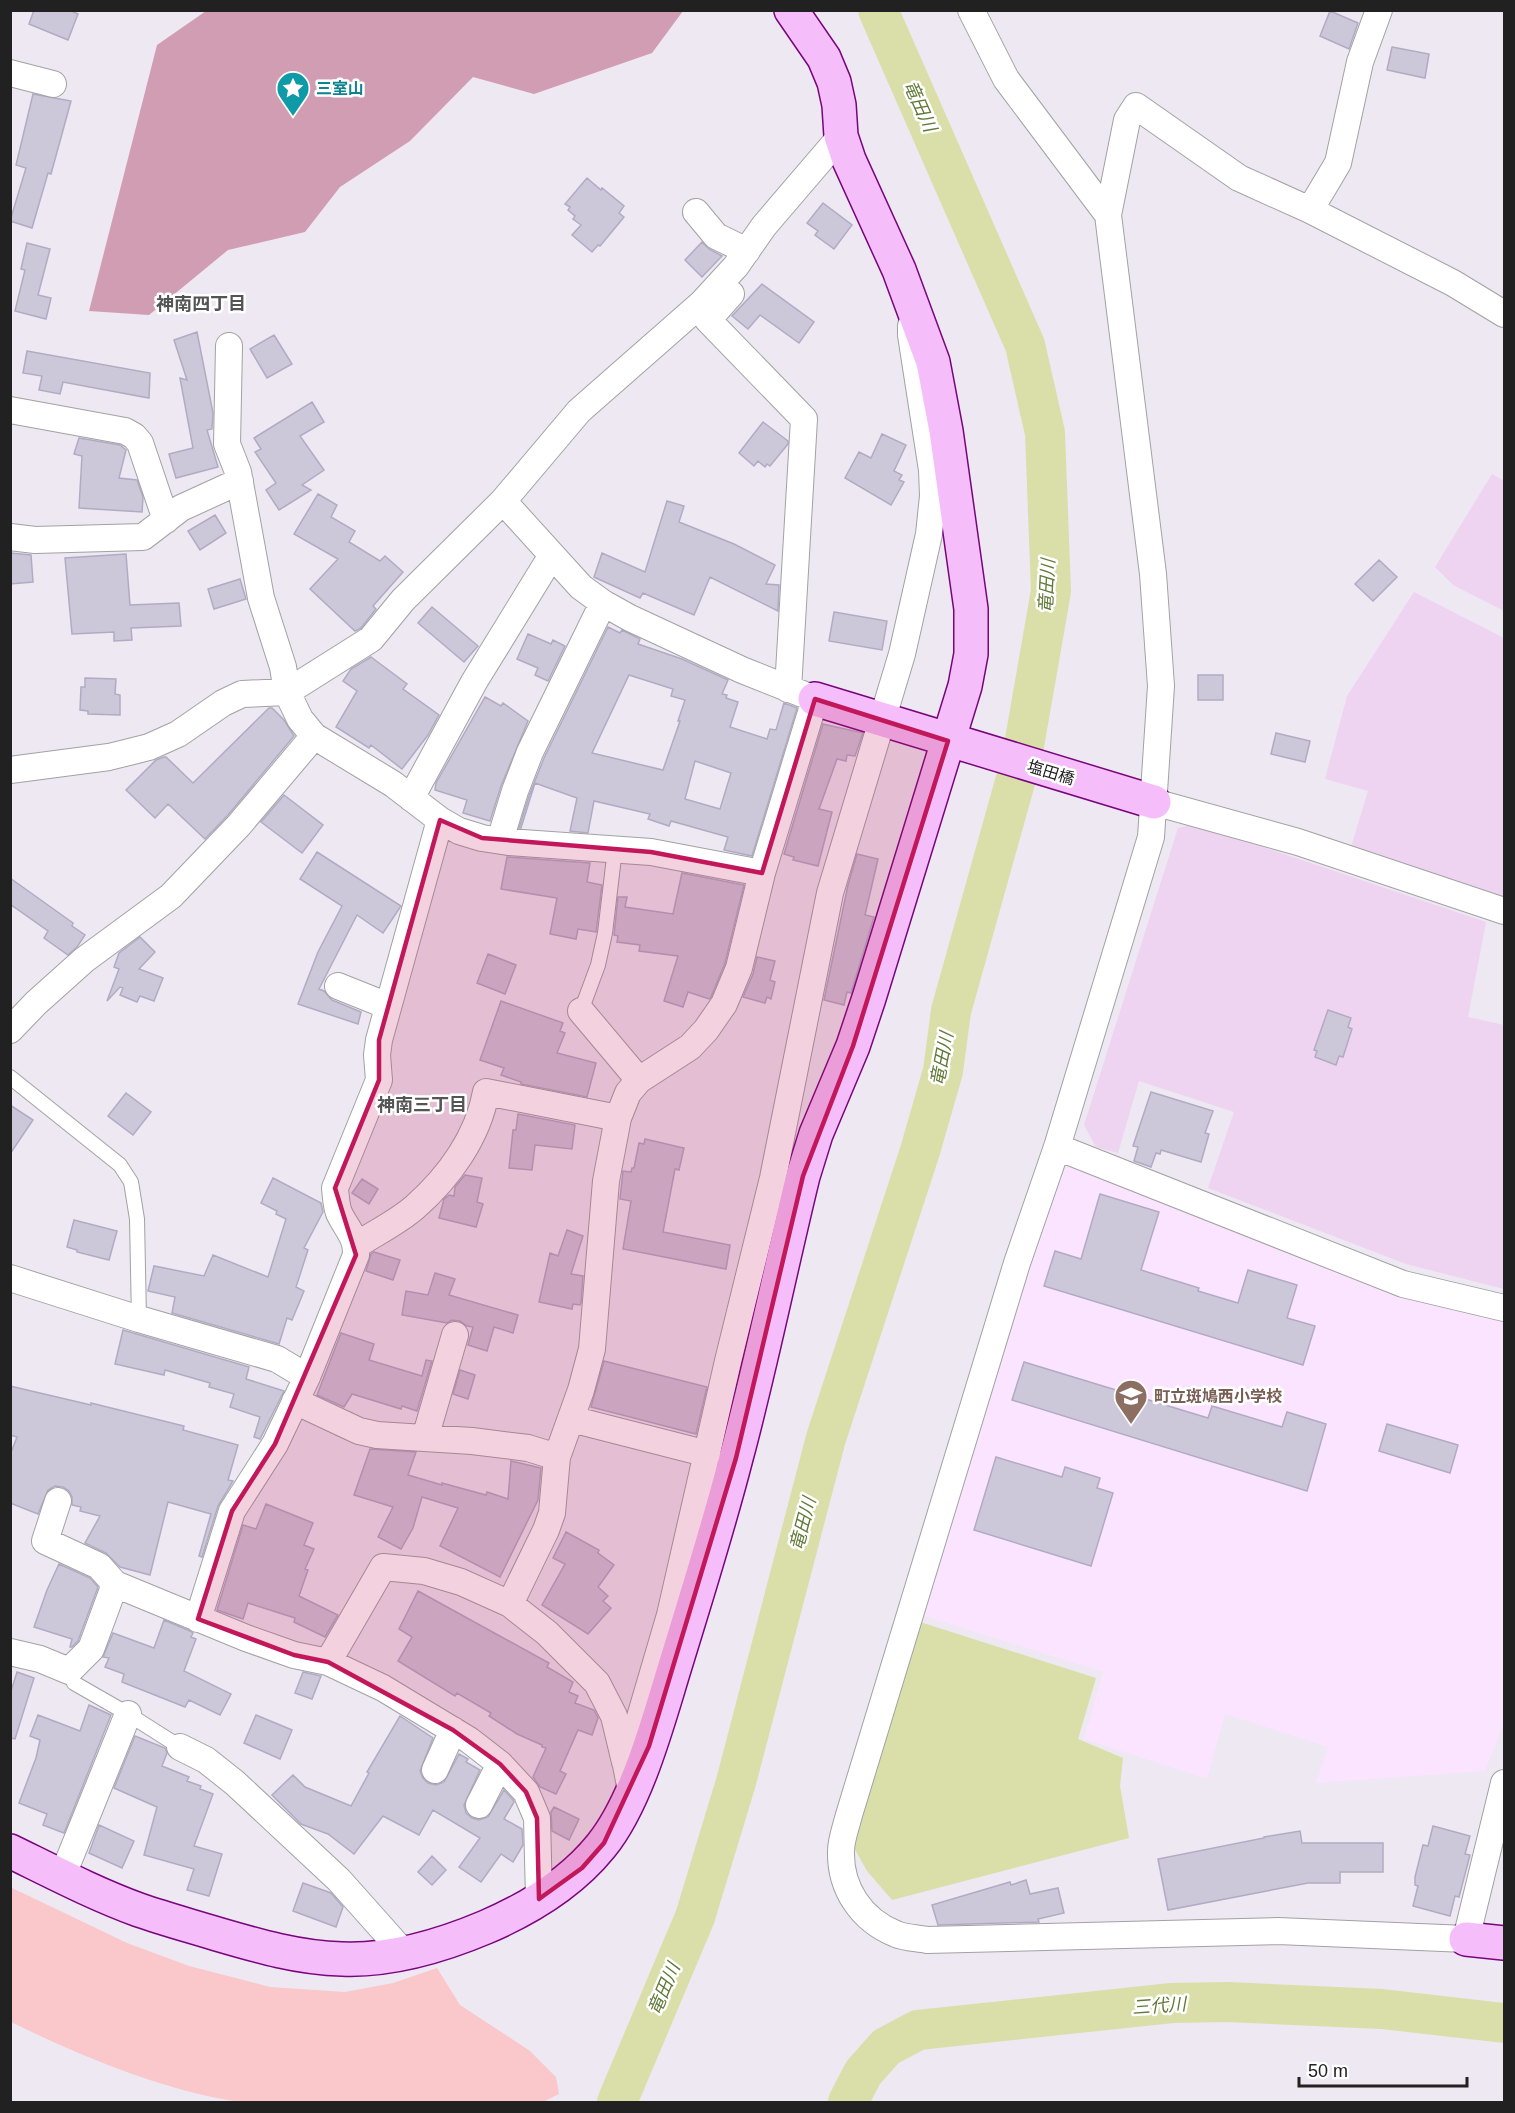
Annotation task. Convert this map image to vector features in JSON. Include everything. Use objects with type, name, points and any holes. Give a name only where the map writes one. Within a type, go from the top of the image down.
[{"type":"street","points":[[629,1779],[650,1746],[710,1552],[736,1458],[806,1165],[816,1134],[854,1046],[965,686],[971,654],[971,609],[946,431],[933,362],[899,270],[849,160],[841,136],[839,105],[824,58],[791,10]]},
{"type":"street","points":[[971,10],[1006,79],[1108,215]]},
{"type":"street","points":[[1310,210],[1338,163],[1360,62],[1379,10]]},
{"type":"street","points":[[10,73],[52,84]]},
{"type":"street","points":[[1504,314],[1453,283],[1310,210],[1239,178],[1136,106],[1127,120],[1108,215],[1154,585],[1161,686],[1151,837],[1057,1147],[1017,1263],[849,1815],[841,1849],[842,1873],[853,1899],[868,1918],[897,1935],[927,1940],[1278,1931],[1466,1939],[1504,1943]]},
{"type":"street","points":[[10,770],[109,757],[149,747],[178,734],[223,703],[242,694],[287,692],[371,639],[403,600],[503,501],[579,411],[702,303],[841,136]]},
{"type":"street","points":[[696,212],[716,236],[747,251]]},
{"type":"street","points":[[510,1604],[552,1513],[557,1457],[592,1349],[606,1181],[618,1118],[628,1094],[639,1080],[690,1047],[706,1030],[724,1004],[739,969],[801,694],[804,419],[708,320],[755,267],[764,226]]},
{"type":"street","points":[[10,1851],[140,1910],[234,1939],[296,1955],[344,1960],[388,1957],[447,1943],[501,1921],[539,1899],[582,1868],[604,1843],[629,1779],[774,1178],[830,893],[883,720],[929,534],[933,496],[932,470],[911,335],[912,306]]},
{"type":"street","points":[[229,346],[227,444],[240,481],[261,598],[283,667],[287,692],[300,720],[314,736],[393,784],[440,820],[459,831],[482,838],[500,840],[651,852],[762,873]]},
{"type":"street","points":[[10,410],[125,431],[134,436],[140,443],[166,520]]},
{"type":"street","points":[[10,537],[35,540],[143,537],[181,508],[240,481]]},
{"type":"street","points":[[503,501],[581,587],[603,603],[722,661],[801,694]]},
{"type":"street","points":[[411,798],[474,682],[552,555]]},
{"type":"street","points":[[500,840],[530,752],[603,603]]},
{"type":"street","name":"塩田橋","points":[[801,694],[948,741],[1154,802]]},
{"type":"street","points":[[10,1030],[84,960],[171,896],[239,825],[314,736]]},
{"type":"street","points":[[1154,802],[1298,842],[1504,911]]},
{"type":"street","points":[[198,1619],[232,1511],[275,1444],[307,1377],[356,1254],[357,1245],[340,1215],[335,1188],[379,1080],[377,1055],[388,1006],[440,820]]},
{"type":"street","points":[[338,986],[388,1006]]},
{"type":"street","points":[[581,1011],[639,1080]]},
{"type":"street","points":[[357,1245],[414,1208],[448,1171],[472,1137],[482,1114],[486,1092],[618,1118]]},
{"type":"street","points":[[1057,1147],[1403,1284],[1504,1308]]},
{"type":"street","points":[[10,1278],[277,1359],[307,1377]]},
{"type":"street","points":[[425,1438],[455,1335]]},
{"type":"street","points":[[295,1401],[359,1431],[377,1435],[528,1448],[557,1457]]},
{"type":"street","points":[[571,1419],[708,1454]]},
{"type":"street","points":[[58,1501],[45,1541],[99,1566],[115,1584],[198,1619],[294,1655],[328,1662],[383,1688],[453,1730],[500,1764],[526,1792],[537,1818],[539,1899]]},
{"type":"street","points":[[328,1662],[383,1567],[424,1570],[461,1582],[510,1604],[547,1633],[597,1683],[614,1716],[629,1779]]},
{"type":"street","points":[[10,1652],[40,1659],[69,1671],[91,1649],[115,1584]]},
{"type":"street","points":[[63,1876],[128,1714]]},
{"type":"street","points":[[435,1770],[453,1730]]},
{"type":"street","points":[[180,1747],[206,1760],[243,1791],[339,1880],[404,1953]]},
{"type":"street","points":[[479,1806],[500,1764]]},
{"type":"street","points":[[1466,1939],[1504,1783]]},
{"type":"lane","points":[[581,1011],[598,965],[605,933],[615,849]]},
{"type":"lane","points":[[10,1077],[120,1165],[131,1182],[137,1219],[139,1319]]},
{"type":"lane","points":[[69,1671],[74,1683],[180,1747]]},
{"type":"highlighted area","points":[[815,699],[948,741],[853,1046],[803,1176],[736,1458],[649,1746],[604,1843],[582,1868],[539,1899],[537,1818],[526,1792],[500,1764],[453,1730],[328,1662],[294,1655],[198,1619],[232,1511],[275,1444],[356,1255],[335,1188],[379,1080],[379,1040],[440,820],[482,838],[651,852],[762,873]]},
{"type":"shaded area","points":[[206,11],[683,11],[652,53],[534,94],[473,77],[410,141],[340,187],[305,232],[228,250],[149,315],[89,311],[157,45]]},
{"type":"shaded area","points":[[1492,474],[1504,481],[1504,611],[1453,585],[1435,567]]},
{"type":"shaded area","points":[[1414,592],[1504,638],[1504,897],[1351,847],[1368,791],[1325,779],[1347,696]]},
{"type":"shaded area","points":[[1195,824],[1486,922],[1468,1017],[1504,1025],[1504,1289],[1406,1264],[1208,1188],[1234,1112],[1139,1081],[1118,1153],[1096,1147],[1084,1125],[1178,828]]},
{"type":"shaded area","points":[[1062,1162],[1504,1317],[1504,1723],[1485,1771],[1316,1783],[1328,1747],[1225,1714],[1207,1779],[1084,1739],[1103,1672],[924,1616]]},
{"type":"shaded area","points":[[920,1622],[1096,1678],[1078,1739],[1123,1758],[1120,1786],[1129,1838],[892,1900],[867,1871],[852,1844]]},
{"type":"shaded area","points":[[10,1887],[127,1943],[189,1966],[270,1987],[345,1992],[393,1983],[437,1968],[460,2005],[530,2051],[556,2077],[559,2094],[543,2102],[241,2102],[182,2090],[123,2071],[11,2022]]},
{"type":"building","points":[[34,10],[69,10],[78,14],[68,40],[29,24]]},
{"type":"building","points":[[1330,11],[1358,23],[1349,49],[1320,36]]},
{"type":"building","points":[[1392,47],[1429,54],[1425,78],[1387,70]]},
{"type":"building","points":[[33,94],[71,101],[51,174],[48,173],[32,228],[10,221],[26,168],[16,165]]},
{"type":"building","points":[[587,178],[624,206],[619,213],[624,217],[600,246],[598,245],[592,252],[572,235],[581,225],[573,219],[575,216],[568,210],[570,207],[565,204]]},
{"type":"building","points":[[823,203],[852,225],[834,249],[815,235],[818,231],[807,223]]},
{"type":"building","points":[[702,242],[722,256],[702,277],[685,260]]},
{"type":"building","points":[[27,243],[50,249],[38,295],[51,298],[46,319],[15,311],[25,270],[21,269]]},
{"type":"building","points":[[762,284],[814,322],[799,343],[760,315],[748,329],[732,316]]},
{"type":"building","points":[[197,332],[213,413],[212,429],[207,430],[218,467],[176,478],[169,454],[193,448],[180,378],[187,380],[174,340]]},
{"type":"building","points":[[274,335],[292,364],[267,378],[250,349]]},
{"type":"building","points":[[27,351],[150,373],[149,398],[63,382],[60,394],[39,390],[42,376],[23,373]]},
{"type":"building","points":[[312,402],[324,422],[300,436],[324,470],[302,485],[311,490],[279,510],[266,490],[276,483],[255,452],[261,449],[254,438]]},
{"type":"building","points":[[763,422],[788,441],[770,466],[767,464],[765,467],[758,461],[754,466],[739,453]]},
{"type":"building","points":[[882,434],[906,445],[894,471],[902,475],[899,480],[904,482],[891,505],[845,478],[859,452],[871,458]]},
{"type":"building","points":[[79,438],[120,445],[126,450],[119,478],[137,480],[143,497],[142,512],[79,508],[82,456],[74,454]]},
{"type":"building","points":[[318,494],[337,505],[331,517],[355,531],[349,542],[380,561],[385,556],[403,572],[373,606],[376,609],[361,628],[355,631],[310,589],[338,559],[294,534]]},
{"type":"building","points":[[667,501],[684,506],[679,522],[734,544],[775,565],[766,584],[779,585],[778,611],[710,577],[694,615],[643,593],[640,598],[594,577],[602,553],[645,572]]},
{"type":"building","points":[[215,515],[226,533],[200,550],[188,531]]},
{"type":"building","points":[[10,553],[31,555],[33,582],[10,584]]},
{"type":"building","points":[[126,554],[130,605],[179,603],[181,626],[131,628],[132,640],[114,641],[114,632],[72,634],[65,558]]},
{"type":"building","points":[[1379,560],[1397,577],[1373,601],[1355,584]]},
{"type":"building","points":[[240,579],[246,599],[214,609],[208,589]]},
{"type":"building","points":[[432,607],[478,646],[464,662],[418,623]]},
{"type":"building","points":[[834,612],[887,621],[882,650],[829,641]]},
{"type":"building","points":[[608,627],[620,633],[622,630],[640,639],[638,644],[682,659],[728,680],[722,694],[738,702],[730,727],[767,739],[770,729],[776,730],[784,703],[797,708],[752,856],[724,850],[728,837],[671,821],[669,826],[648,819],[650,814],[594,801],[588,833],[570,831],[577,798],[535,783],[521,828],[519,828],[529,796],[544,758]],"holes":[[[629,675],[673,689],[671,696],[685,700],[663,770],[592,753]],[[695,761],[731,773],[720,809],[685,799]]]},
{"type":"building","points":[[528,634],[551,644],[553,640],[565,646],[548,681],[535,675],[538,668],[517,659]]},
{"type":"building","points":[[371,657],[407,684],[403,689],[439,715],[428,735],[402,769],[371,745],[369,748],[336,727],[357,691],[343,681],[351,669]]},
{"type":"building","points":[[1198,675],[1223,675],[1223,700],[1198,700]]},
{"type":"building","points":[[85,678],[116,679],[115,694],[120,695],[120,715],[88,714],[88,711],[80,710],[81,687],[85,687]]},
{"type":"building","points":[[485,697],[501,706],[503,703],[528,721],[501,786],[490,821],[463,813],[467,800],[435,790],[436,783]]},
{"type":"building","points":[[269,708],[272,708],[284,720],[294,736],[205,839],[168,804],[155,818],[126,790],[156,760],[164,757],[193,783]]},
{"type":"building","points":[[823,724],[863,733],[855,756],[847,755],[846,761],[837,759],[819,809],[832,812],[818,866],[793,860],[794,857],[784,854]]},
{"type":"building","points":[[1276,733],[1310,741],[1305,762],[1271,754]]},
{"type":"building","points":[[284,795],[323,825],[302,853],[261,822]]},
{"type":"building","points":[[317,852],[401,906],[383,933],[357,915],[319,989],[332,1000],[361,1012],[358,1024],[298,1004],[318,952],[342,906],[300,879]]},
{"type":"building","points":[[857,854],[878,859],[865,915],[874,917],[851,993],[847,992],[844,1005],[824,1000],[848,885]]},
{"type":"building","points":[[507,857],[590,863],[587,882],[602,885],[596,932],[578,929],[576,939],[550,934],[557,898],[501,889]]},
{"type":"building","points":[[682,873],[744,885],[725,963],[711,997],[709,999],[688,992],[683,1007],[664,1001],[678,956],[639,951],[640,945],[617,942],[618,936],[614,935],[618,897],[627,897],[625,907],[673,914]]},
{"type":"building","points":[[10,878],[73,923],[72,926],[85,935],[68,955],[44,938],[48,931],[10,904]]},
{"type":"building","points":[[140,937],[155,952],[139,969],[163,978],[154,1001],[140,996],[137,1002],[120,995],[123,988],[120,987],[107,1001],[119,969],[114,967],[119,953]]},
{"type":"building","points":[[488,954],[516,965],[505,994],[477,983]]},
{"type":"building","points":[[757,957],[775,961],[770,980],[775,982],[771,999],[767,997],[765,1003],[743,997],[753,974]]},
{"type":"building","points":[[501,1001],[563,1023],[560,1031],[565,1033],[557,1053],[596,1063],[587,1097],[521,1084],[521,1082],[501,1075],[504,1068],[480,1060]]},
{"type":"building","points":[[1328,1010],[1351,1018],[1348,1027],[1352,1029],[1343,1057],[1339,1056],[1336,1065],[1315,1057],[1317,1051],[1314,1050]]},
{"type":"building","points":[[1151,1092],[1213,1111],[1205,1133],[1209,1134],[1201,1162],[1161,1150],[1160,1154],[1156,1153],[1151,1167],[1134,1161],[1138,1147],[1133,1146]]},
{"type":"building","points":[[126,1093],[151,1112],[133,1135],[108,1116]]},
{"type":"building","points":[[10,1105],[33,1120],[10,1154]]},
{"type":"building","points":[[518,1114],[575,1125],[572,1149],[535,1145],[532,1170],[509,1168],[513,1130],[516,1130]]},
{"type":"building","points":[[645,1139],[684,1148],[679,1170],[675,1169],[663,1232],[730,1245],[726,1269],[623,1249],[631,1201],[620,1199],[623,1171],[631,1172],[634,1168],[639,1143],[644,1144]]},
{"type":"building","points":[[465,1175],[482,1178],[477,1202],[483,1204],[476,1227],[439,1218],[444,1199],[449,1195],[454,1196],[455,1187]]},
{"type":"building","points":[[273,1178],[321,1203],[323,1212],[304,1248],[308,1250],[296,1287],[304,1291],[292,1320],[287,1318],[279,1344],[172,1313],[175,1297],[148,1291],[154,1266],[204,1276],[213,1255],[268,1277],[286,1219],[276,1214],[277,1211],[261,1203]]},
{"type":"building","points":[[362,1179],[378,1189],[369,1204],[352,1193]]},
{"type":"building","points":[[1100,1194],[1159,1212],[1141,1270],[1238,1303],[1248,1270],[1297,1285],[1287,1318],[1315,1326],[1303,1365],[1044,1286],[1055,1251],[1081,1259]]},
{"type":"building","points":[[74,1220],[117,1231],[109,1260],[77,1252],[67,1247]]},
{"type":"building","points":[[567,1230],[583,1236],[571,1274],[583,1276],[581,1303],[580,1305],[573,1304],[572,1309],[539,1302],[550,1253],[558,1256]]},
{"type":"building","points":[[374,1252],[400,1260],[393,1280],[366,1271],[371,1254]]},
{"type":"building","points":[[435,1273],[455,1279],[449,1295],[518,1315],[513,1333],[494,1327],[487,1351],[468,1345],[473,1327],[460,1321],[452,1320],[447,1323],[402,1315],[406,1291],[428,1295]]},
{"type":"building","points":[[123,1330],[249,1367],[246,1379],[284,1391],[260,1439],[254,1437],[260,1417],[230,1407],[234,1394],[209,1387],[210,1383],[165,1370],[164,1375],[115,1364]]},
{"type":"building","points":[[341,1333],[374,1344],[369,1360],[422,1376],[426,1360],[432,1361],[417,1411],[402,1406],[401,1409],[352,1394],[344,1407],[317,1395]]},
{"type":"building","points":[[604,1361],[707,1387],[696,1434],[591,1407]]},
{"type":"building","points":[[1024,1362],[1208,1418],[1212,1406],[1282,1427],[1287,1412],[1326,1424],[1307,1491],[1012,1400]]},
{"type":"building","points":[[460,1370],[475,1375],[468,1399],[453,1394]]},
{"type":"building","points":[[10,1386],[184,1426],[183,1430],[238,1445],[228,1480],[233,1481],[218,1506],[202,1557],[199,1556],[211,1514],[168,1502],[150,1575],[120,1567],[106,1553],[85,1543],[100,1516],[80,1511],[81,1507],[72,1505],[69,1491],[63,1487],[55,1486],[48,1490],[38,1514],[10,1503],[10,1455],[17,1437],[10,1435]]},
{"type":"building","points":[[1387,1424],[1458,1445],[1450,1473],[1379,1451]]},
{"type":"building","points":[[370,1449],[416,1452],[408,1475],[486,1495],[487,1492],[508,1499],[511,1461],[541,1468],[538,1500],[500,1577],[440,1546],[458,1508],[422,1497],[413,1528],[401,1549],[378,1537],[393,1507],[354,1495]]},
{"type":"building","points":[[996,1457],[1062,1477],[1065,1467],[1100,1478],[1097,1488],[1113,1493],[1091,1566],[974,1530]]},
{"type":"building","points":[[266,1504],[313,1523],[304,1545],[314,1549],[305,1569],[308,1570],[299,1596],[338,1615],[325,1637],[294,1622],[295,1618],[248,1603],[243,1619],[217,1610],[243,1525],[256,1529]]},
{"type":"building","points":[[566,1532],[599,1550],[598,1553],[614,1565],[598,1587],[608,1596],[603,1601],[611,1608],[588,1634],[542,1605],[565,1564],[553,1558]]},
{"type":"building","points":[[59,1564],[90,1578],[98,1587],[78,1641],[72,1647],[70,1647],[72,1639],[34,1627]]},
{"type":"building","points":[[418,1591],[549,1663],[547,1667],[573,1682],[569,1692],[578,1696],[575,1703],[594,1710],[598,1718],[592,1735],[578,1730],[560,1771],[566,1774],[556,1794],[540,1787],[533,1777],[546,1748],[517,1734],[489,1716],[491,1713],[457,1693],[455,1696],[398,1661],[412,1637],[399,1629]]},
{"type":"building","points":[[164,1620],[190,1631],[193,1633],[191,1637],[196,1639],[184,1671],[231,1694],[220,1715],[189,1700],[185,1707],[122,1682],[124,1674],[105,1667],[109,1658],[103,1657],[113,1633],[154,1648]]},
{"type":"building","points":[[17,1672],[34,1678],[15,1739],[10,1738],[10,1694]]},
{"type":"building","points":[[303,1672],[321,1676],[312,1699],[295,1693]]},
{"type":"building","points":[[89,1705],[111,1715],[64,1833],[43,1825],[47,1814],[19,1803],[36,1758],[40,1740],[30,1736],[38,1715],[80,1731]]},
{"type":"building","points":[[256,1715],[292,1730],[280,1759],[244,1743]]},
{"type":"building","points":[[400,1716],[433,1738],[420,1771],[428,1783],[436,1785],[444,1782],[459,1754],[468,1759],[466,1762],[480,1770],[464,1805],[466,1813],[472,1818],[479,1820],[488,1817],[504,1790],[514,1802],[504,1819],[522,1829],[523,1845],[513,1862],[501,1854],[481,1882],[459,1867],[480,1838],[433,1810],[419,1835],[383,1816],[354,1854],[328,1834],[301,1824],[272,1795],[293,1775],[305,1787],[351,1806],[369,1773],[367,1772]]},
{"type":"building","points":[[135,1736],[165,1748],[167,1753],[162,1766],[189,1777],[187,1781],[213,1794],[194,1846],[222,1854],[209,1896],[187,1890],[194,1869],[144,1855],[157,1807],[114,1788]]},
{"type":"building","points":[[554,1807],[579,1819],[569,1840],[552,1831],[551,1812]]},
{"type":"building","points":[[99,1825],[134,1841],[122,1868],[89,1853]]},
{"type":"building","points":[[1433,1826],[1470,1836],[1465,1854],[1470,1855],[1459,1897],[1455,1896],[1450,1916],[1413,1906],[1418,1886],[1415,1885],[1415,1877],[1423,1845],[1428,1846]]},
{"type":"building","points":[[1300,1831],[1302,1843],[1383,1843],[1383,1872],[1340,1872],[1340,1883],[1308,1883],[1168,1910],[1158,1859]]},
{"type":"building","points":[[432,1856],[446,1870],[432,1885],[418,1872]]},
{"type":"building","points":[[1026,1880],[1030,1894],[1058,1888],[1064,1913],[1038,1919],[1039,1922],[938,1925],[932,1905],[1010,1882],[1011,1885]]},
{"type":"building","points":[[303,1883],[331,1893],[343,1907],[336,1927],[293,1911]]},
{"type":"waterway","name":"竜田川","points":[[617,2102],[695,1917],[736,1782],[826,1438],[920,1151],[943,1071],[951,1011],[1022,757],[1051,591],[1045,433],[1025,345],[878,10]]},
{"type":"waterway","name":"三代川","points":[[848,2102],[863,2073],[886,2047],[918,2030],[1172,2003],[1228,2002],[1382,2009],[1504,2023]]},
{"type":"place","name":"三室山","points":[[293,117]]},
{"type":"place","name":"町立斑鳩西小学校","points":[[1131,1425]]},
{"type":"district","name":"神南四丁目","points":[[201,304]]},
{"type":"district","name":"神南三丁目","points":[[422,1105]]}]
